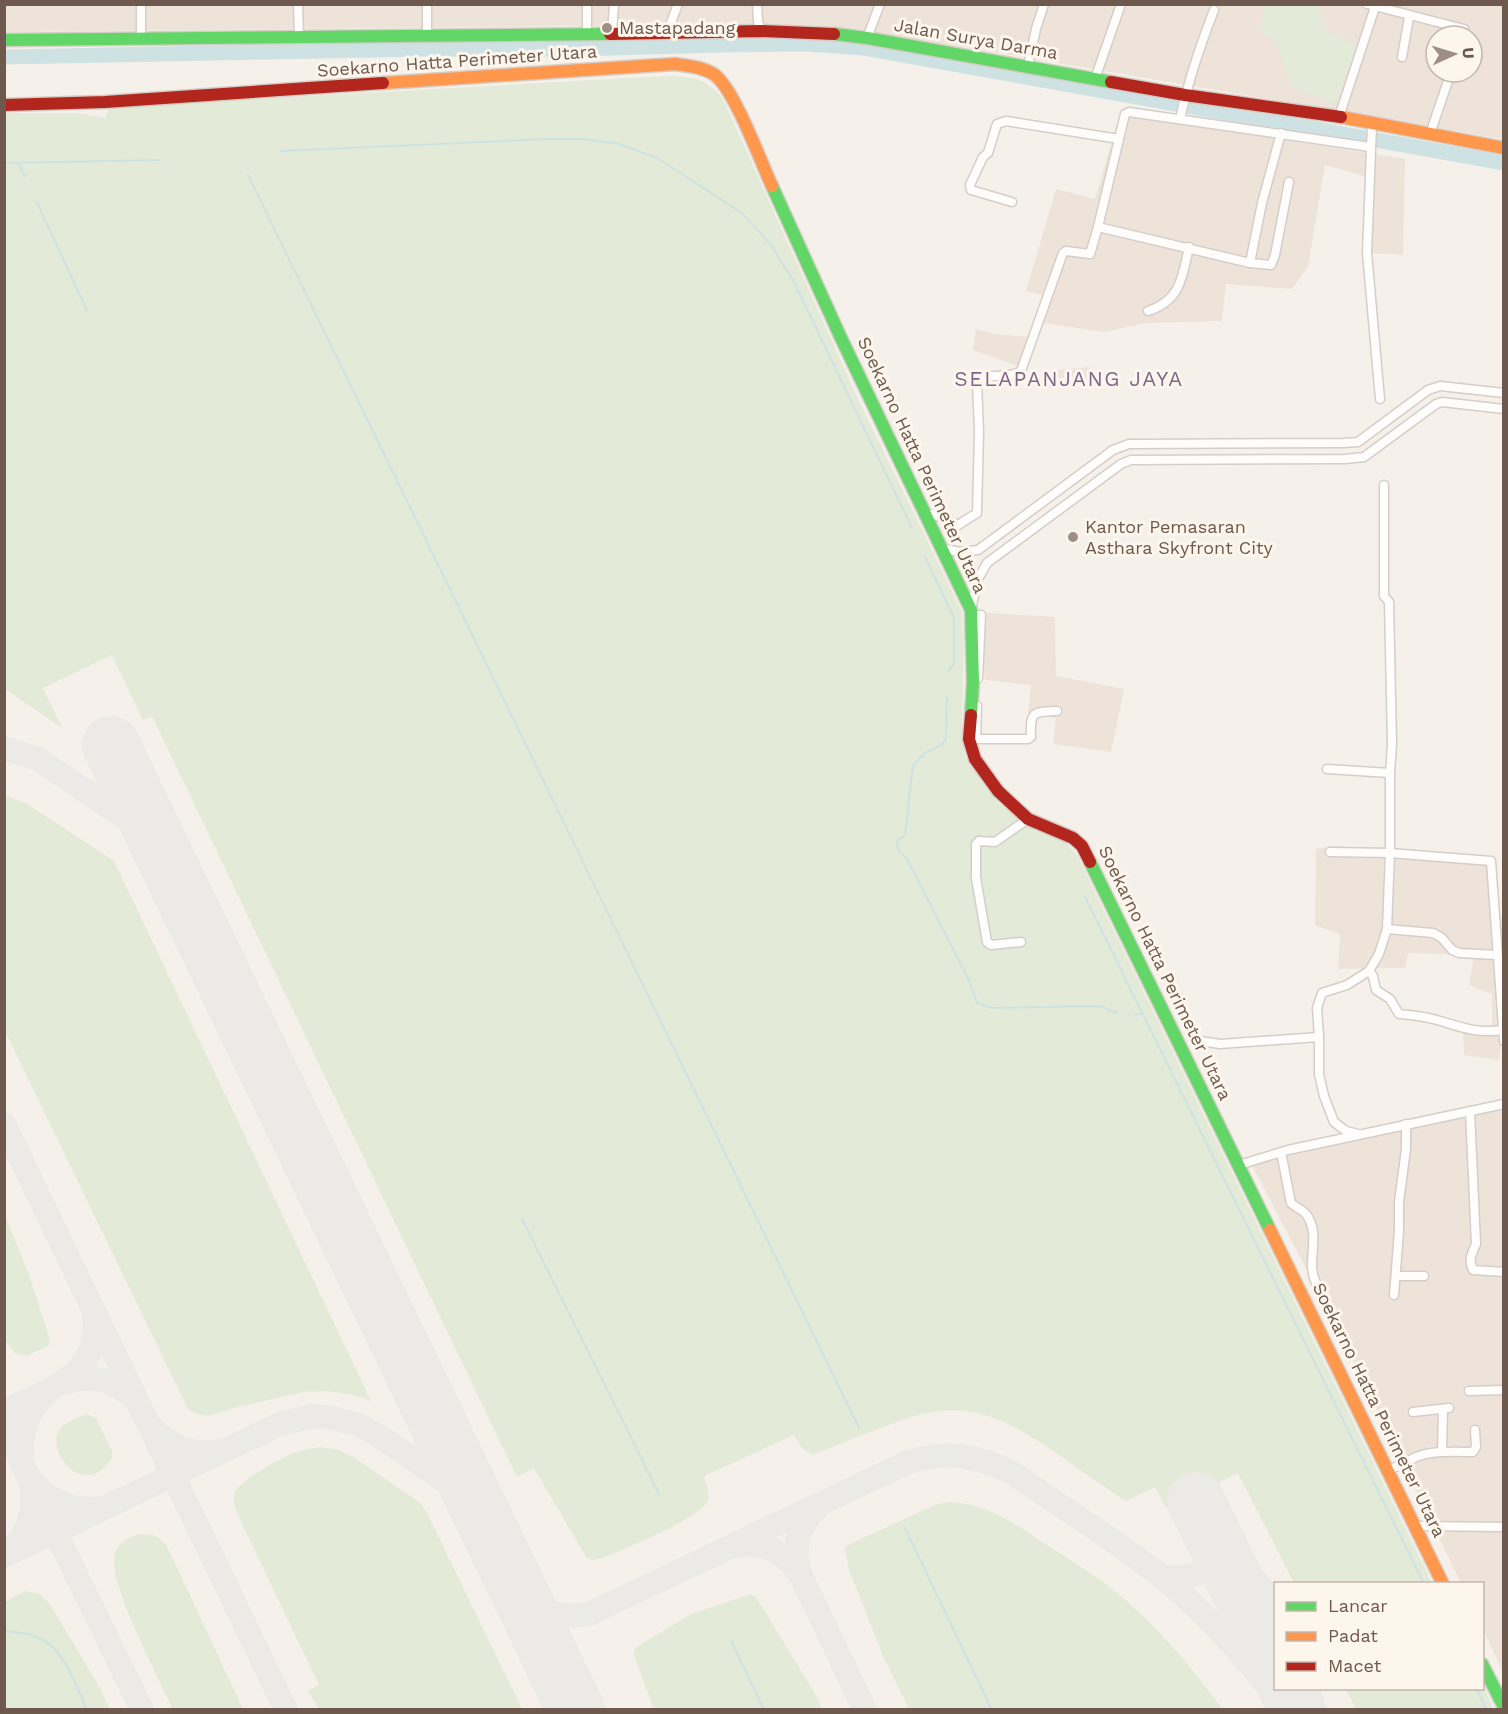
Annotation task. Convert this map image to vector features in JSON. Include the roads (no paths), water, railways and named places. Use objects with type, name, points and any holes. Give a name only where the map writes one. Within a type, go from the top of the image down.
[{"type":"main road","name":"Jalan Surya Darma","points":[[4,40],[812,32],[867,38],[1028,66],[1185,98],[1339,117],[1371,127],[1430,134],[1503,148]]},
{"type":"main road","name":"Soekarno Hatta Perimeter Utara","points":[[4,105],[105,102],[675,64],[699,67],[712,72],[722,81],[971,613],[975,759],[998,791],[1028,819],[1073,837],[1082,846],[1442,1582]]},
{"type":"main road","points":[[1484,1668],[1503,1707]]},
{"type":"street","points":[[141,4],[141,39]]},
{"type":"street","points":[[298,4],[299,37]]},
{"type":"street","points":[[427,4],[427,37]]},
{"type":"street","points":[[587,4],[587,34]]},
{"type":"street","points":[[612,33],[614,4]]},
{"type":"street","points":[[667,33],[678,4]]},
{"type":"street","points":[[757,4],[761,31]]},
{"type":"street","points":[[867,38],[880,4]]},
{"type":"street","points":[[1028,66],[1044,4]]},
{"type":"street","points":[[1095,79],[1121,4]]},
{"type":"street","points":[[1339,117],[1371,6],[1441,24]]},
{"type":"street","points":[[1181,116],[1201,42],[1214,10]]},
{"type":"street","points":[[1402,57],[1409,17]]},
{"type":"street","points":[[1430,134],[1447,84]]},
{"type":"street","points":[[926,517],[933,514],[958,525],[977,513],[979,432],[977,382],[982,377],[1015,375],[1021,371],[1064,253],[1066,251],[1090,254],[1125,114],[1129,112],[1181,116],[1370,146]]},
{"type":"street","points":[[1012,202],[971,190],[970,185],[982,156],[988,153],[997,124],[1006,121],[1119,139]]},
{"type":"street","points":[[1371,127],[1367,253],[1380,399]]},
{"type":"street","points":[[1250,263],[1262,203],[1281,133]]},
{"type":"street","points":[[1098,227],[1250,263],[1271,265],[1274,260],[1289,182]]},
{"type":"street","points":[[1148,310],[1166,303],[1175,294],[1189,248]]},
{"type":"street","points":[[941,548],[960,552],[978,550],[1113,450],[1129,444],[1358,442],[1428,390],[1440,386],[1503,393]]},
{"type":"street","points":[[971,613],[978,579],[987,563],[1121,464],[1131,460],[1364,457],[1436,404],[1442,402],[1503,408]]},
{"type":"street","points":[[1243,444],[1244,459]]},
{"type":"street","points":[[1257,444],[1257,459]]},
{"type":"street","points":[[1358,1134],[1346,1131],[1334,1122],[1318,1074],[1317,1008],[1322,993],[1347,985],[1369,971],[1379,954],[1387,929],[1392,744],[1389,602],[1384,596],[1384,485]]},
{"type":"street","points":[[1033,509],[1042,522]]},
{"type":"street","points":[[973,739],[1028,740],[1031,736],[1033,714],[1057,711]]},
{"type":"street","points":[[1327,769],[1390,773]]},
{"type":"street","points":[[1021,942],[991,945],[987,942],[976,878],[976,844],[979,841],[995,842],[1028,819]]},
{"type":"street","points":[[1330,852],[1390,853],[1491,861],[1503,1041]]},
{"type":"street","points":[[1387,929],[1433,933],[1442,938],[1452,950],[1459,953],[1497,955]]},
{"type":"street","points":[[1369,971],[1373,976],[1376,990],[1390,999],[1399,1014],[1430,1018],[1485,1033],[1503,1030]]},
{"type":"street","points":[[1201,1041],[1220,1044],[1319,1037]]},
{"type":"street","points":[[1239,1166],[1281,1152],[1503,1104]]},
{"type":"street","points":[[1470,1111],[1476,1244],[1471,1252],[1471,1268],[1503,1272]]},
{"type":"street","points":[[1394,1295],[1399,1202],[1407,1124]]},
{"type":"street","points":[[1281,1152],[1291,1203],[1305,1212],[1314,1228],[1312,1278],[1318,1286]]},
{"type":"street","points":[[1396,1276],[1424,1276]]},
{"type":"street","points":[[1300,1289],[1312,1278]]},
{"type":"street","points":[[1469,1391],[1503,1390]]},
{"type":"street","points":[[1413,1412],[1446,1409],[1442,1452]]},
{"type":"street","points":[[1388,1469],[1403,1466],[1414,1458],[1442,1452],[1473,1452],[1476,1447],[1475,1430]]},
{"type":"street","points":[[1415,1526],[1503,1527]]},
{"type":"waterway","points":[[4,57],[807,44],[864,48],[1504,163]]},
{"type":"waterway","points":[[281,151],[585,139],[619,144],[657,158],[742,213],[771,245],[793,280],[912,528]]},
{"type":"waterway","points":[[4,163],[160,160]]},
{"type":"waterway","points":[[18,163],[25,176]]},
{"type":"waterway","points":[[248,175],[859,1428]]},
{"type":"waterway","points":[[37,202],[87,311]]},
{"type":"waterway","points":[[925,557],[954,618],[954,664],[948,671]]},
{"type":"waterway","points":[[947,698],[946,738],[942,745],[925,753],[913,765],[905,835],[897,841],[899,851],[907,859],[969,980],[977,1003],[992,1008],[1100,1006],[1117,1013]]},
{"type":"waterway","points":[[1085,897],[1423,1582]]},
{"type":"waterway","points":[[1135,1014],[1143,1014]]},
{"type":"waterway","points":[[522,1219],[659,1494]]},
{"type":"waterway","points":[[905,1528],[992,1710]]},
{"type":"waterway","points":[[4,1631],[37,1637],[55,1649],[68,1668],[87,1710]]},
{"type":"waterway","points":[[731,1640],[764,1710]]},
{"type":"waterway","points":[[1477,1690],[1487,1710]]},
{"type":"place","name":"Mastapadang","points":[[607,28]]},
{"type":"place","name":"Kantor Pemasaran Asthara Skyfront City","points":[[1073,537]]},
{"type":"district","name":"SELAPANJANG JAYA","points":[[1069,379]]}]
